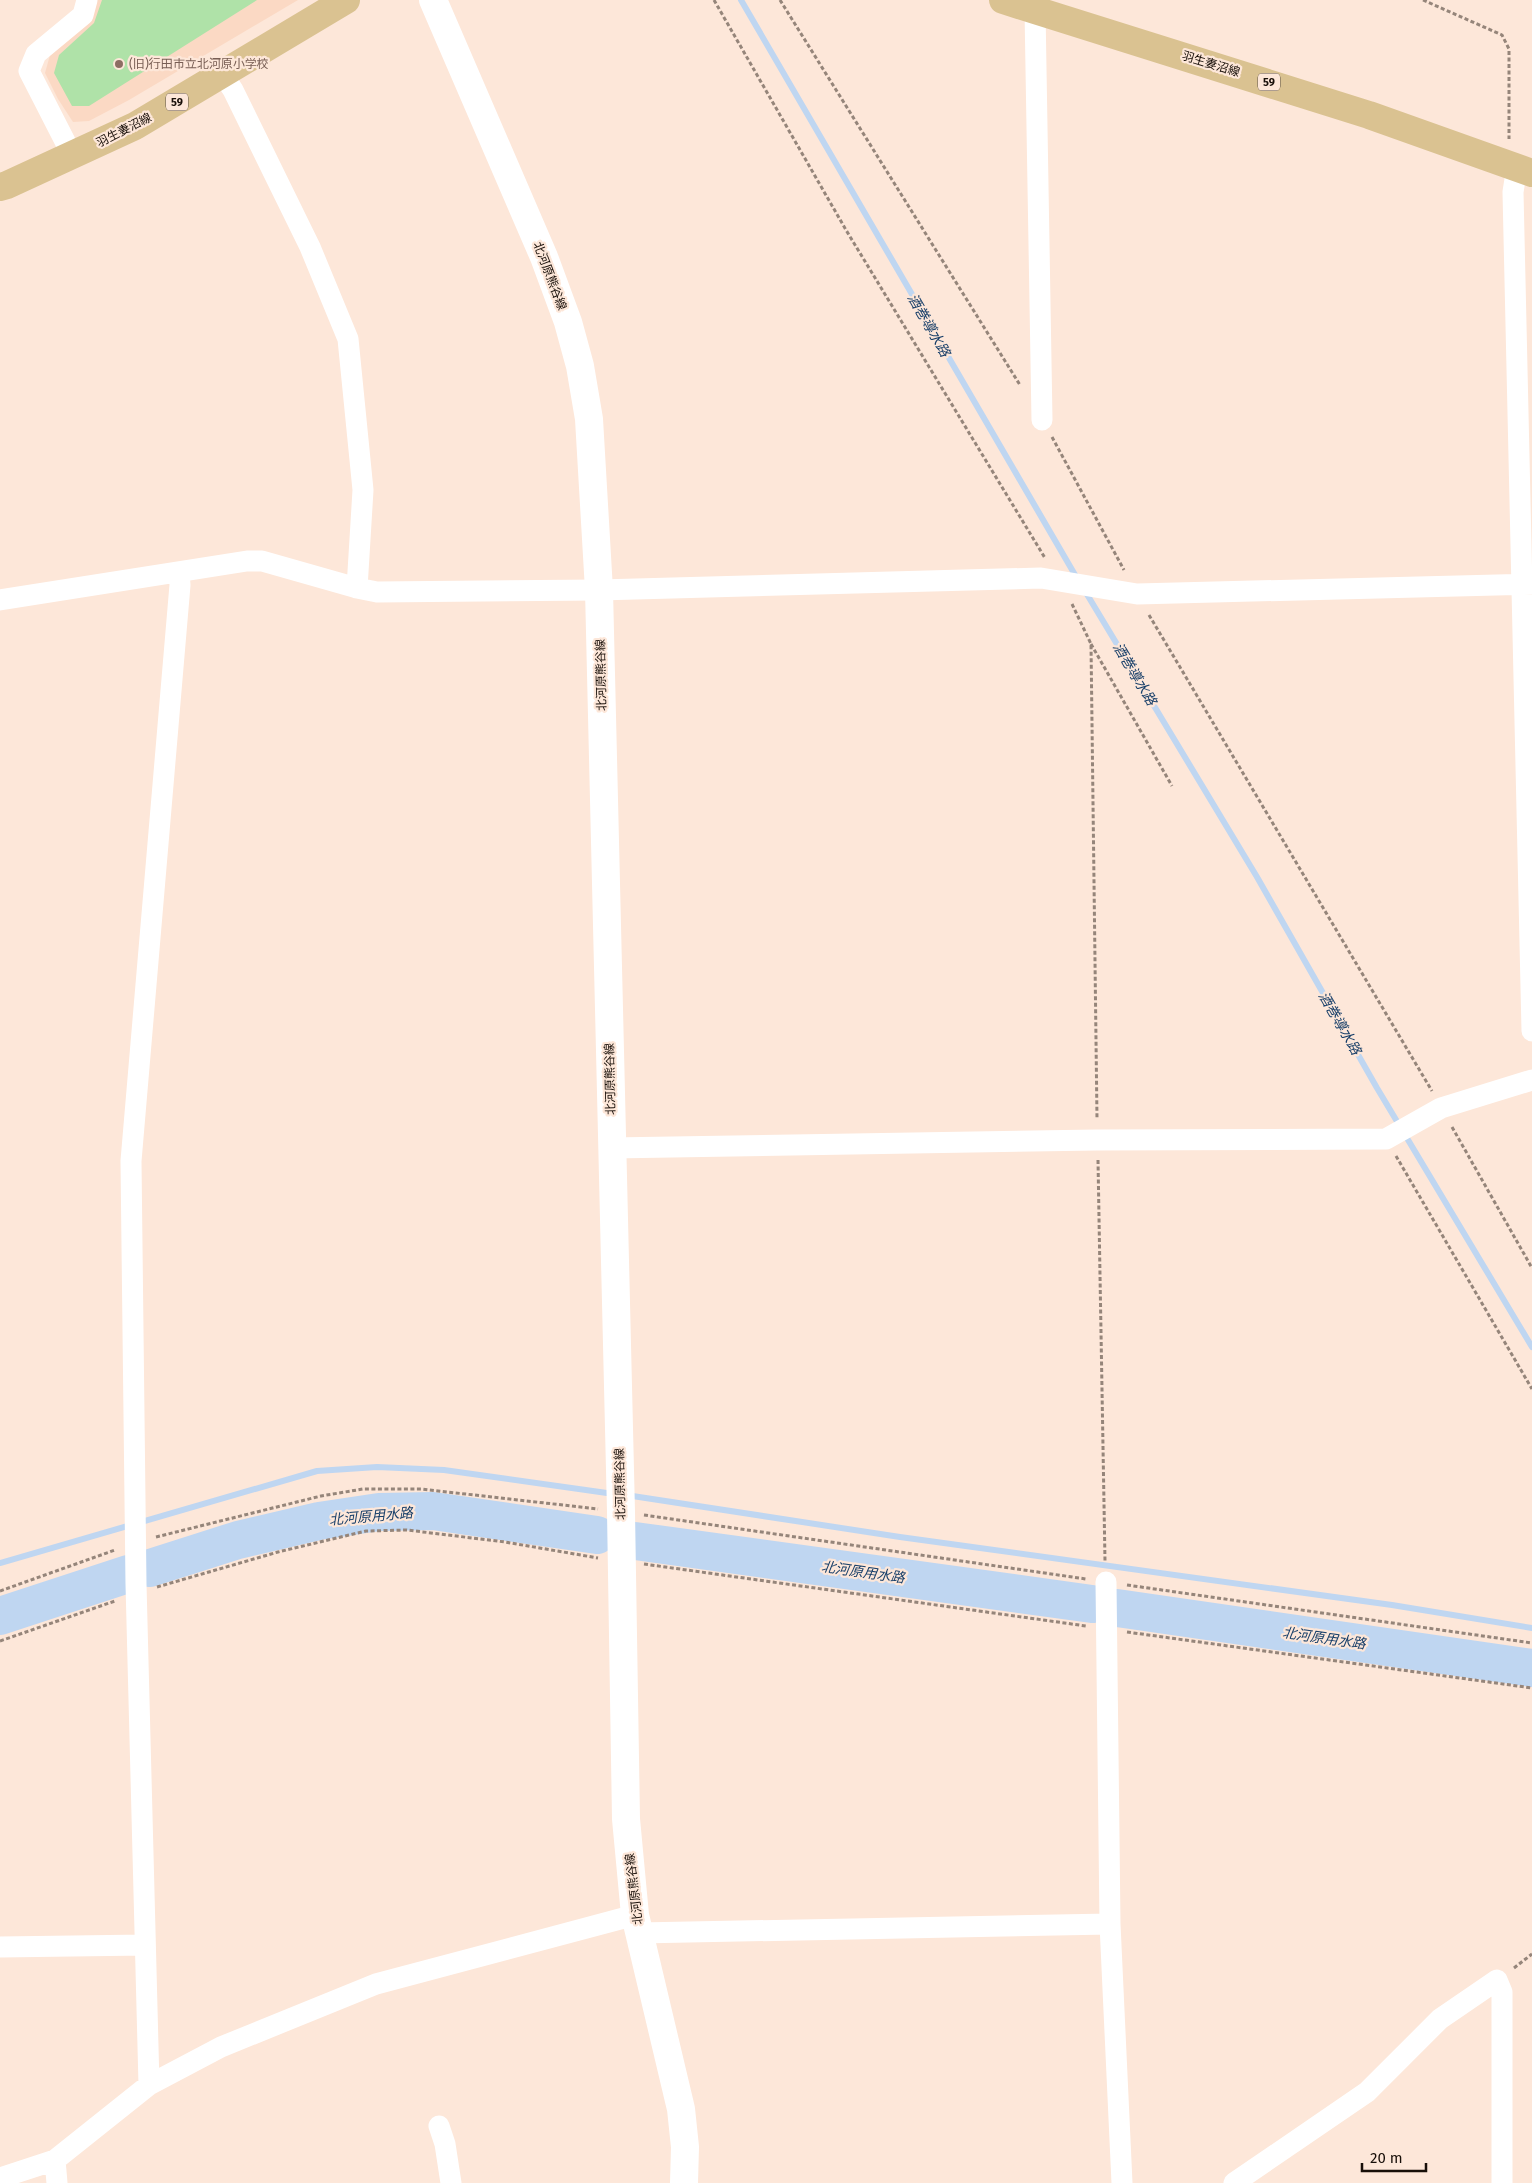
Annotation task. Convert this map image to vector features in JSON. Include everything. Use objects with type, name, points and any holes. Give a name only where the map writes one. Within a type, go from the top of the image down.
[{"type":"main road","name":"羽生妻沼線","points":[[0,187],[135,126],[224,75],[346,0]]},
{"type":"main road","name":"北河原熊谷線","points":[[433,0],[544,256],[568,322],[580,366],[589,419],[599,590],[621,1512],[626,1819],[637,1924],[681,2109],[685,2147],[684,2183]]},
{"type":"main road","name":"羽生妻沼線","points":[[1002,0],[1370,115],[1518,168]]},
{"type":"street","points":[[72,155],[28,71],[36,54],[83,15],[87,0]]},
{"type":"street","points":[[1035,10],[1042,420]]},
{"type":"street","points":[[224,75],[234,90],[310,247],[348,339],[363,490],[357,588]]},
{"type":"street","points":[[1518,168],[1512,192],[1527,584],[1532,1031]]},
{"type":"street","points":[[0,600],[248,561],[262,561],[377,592],[599,590],[1041,578],[1137,594],[1527,584]]},
{"type":"street","points":[[149,2086],[136,1546],[131,1161],[180,586],[179,572]]},
{"type":"street","points":[[612,1148],[1097,1140],[1386,1139],[1441,1108],[1532,1080]]},
{"type":"street","points":[[1106,1582],[1110,1924],[1122,2183]]},
{"type":"street","points":[[0,2178],[55,2160],[149,2086],[221,2047],[376,1984],[637,1924],[1110,1924]]},
{"type":"street","points":[[0,1948],[145,1945]]},
{"type":"street","points":[[1234,2183],[1368,2092],[1440,2019],[1497,1980],[1502,1992],[1502,2183]]},
{"type":"street","points":[[439,2126],[445,2144],[451,2183]]},
{"type":"street","points":[[55,2160],[57,2183]]},
{"type":"path","points":[[714,0],[846,230],[1065,581],[1090,644],[1172,786]]},
{"type":"path","points":[[780,0],[1021,386]]},
{"type":"path","points":[[1423,0],[1502,35],[1509,49],[1509,138],[1518,168]]},
{"type":"path","points":[[1042,420],[1137,594],[1441,1108],[1532,1268]]},
{"type":"path","points":[[1090,644],[1106,1582]]},
{"type":"path","points":[[1386,1139],[1532,1389]]},
{"type":"path","points":[[0,1591],[136,1546],[321,1496],[362,1489],[421,1489],[621,1512],[1532,1643]]},
{"type":"path","points":[[0,1641],[137,1589],[366,1531],[407,1530],[505,1542],[621,1561],[1532,1688]]},
{"type":"shaded area","name":"(旧)行田市立北河原小学校","points":[[95,0],[298,0],[129,100],[89,121],[73,122],[58,99],[45,73],[50,55]]},
{"type":"green space","name":"(旧)行田市立北河原小学校","points":[[102,0],[257,0],[89,106],[72,106],[54,73],[59,55],[94,23]]},
{"type":"waterway","name":"酒巻導水路","points":[[741,0],[1078,580]]},
{"type":"waterway","name":"酒巻導水路","points":[[1085,591],[1257,877],[1377,1088],[1532,1347]]},
{"type":"waterway","points":[[0,1563],[317,1471],[377,1467],[444,1470],[614,1494]]},
{"type":"waterway","points":[[626,1495],[900,1537],[1392,1605],[1532,1628]]},
{"type":"waterway","name":"北河原用水路","points":[[150,1568],[238,1540],[319,1521],[379,1512],[433,1511],[597,1535]]},
{"type":"waterway","name":"北河原用水路","points":[[635,1541],[1092,1604]]},
{"type":"waterway","name":"北河原用水路","points":[[0,1616],[128,1574]]},
{"type":"waterway","name":"北河原用水路","points":[[1117,1608],[1532,1668]]},
{"type":"place","name":"(旧)行田市立北河原小学校","points":[[119,64]]}]
